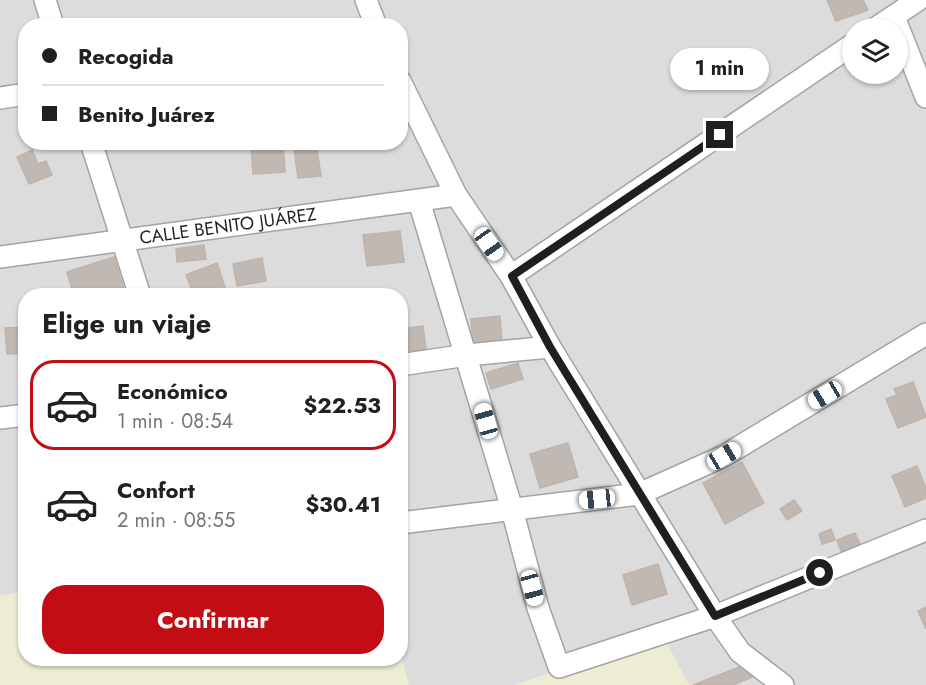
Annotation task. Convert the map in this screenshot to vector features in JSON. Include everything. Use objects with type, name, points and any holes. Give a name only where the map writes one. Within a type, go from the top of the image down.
[{"type":"street","points":[[45,0],[51,18]]},
{"type":"street","points":[[366,0],[373,18]]},
{"type":"street","points":[[891,18],[918,0]]},
{"type":"street","points":[[894,16],[926,97]]},
{"type":"street","points":[[512,276],[842,52]]},
{"type":"street","points":[[0,98],[18,95]]},
{"type":"street","points":[[408,97],[456,195],[512,276],[550,347],[715,616],[740,652],[783,685]]},
{"type":"street","points":[[94,150],[137,288]]},
{"type":"street","name":"CALLE BENITO JUÁREZ","points":[[0,256],[456,195]]},
{"type":"street","points":[[419,201],[467,355],[538,608],[559,667],[715,616],[926,530]]},
{"type":"street","points":[[408,522],[639,494],[724,456],[926,334]]},
{"type":"street","points":[[408,364],[467,355],[550,347]]},
{"type":"street","points":[[0,418],[18,416]]},
{"type":"shaded area","points":[[0,0],[926,0],[926,685],[0,685]]},
{"type":"green space","points":[[18,592],[18,666],[404,666],[409,685],[0,685],[0,596]]},
{"type":"green space","points":[[663,636],[689,685],[514,685]]},
{"type":"building","points":[[827,0],[863,0],[868,10],[836,21]]},
{"type":"building","points":[[32,150],[38,164],[46,161],[52,175],[29,184],[17,157]]},
{"type":"building","points":[[251,150],[283,150],[285,172],[253,174]]},
{"type":"building","points":[[294,150],[317,150],[321,176],[298,178]]},
{"type":"building","points":[[400,231],[404,262],[367,266],[363,235]]},
{"type":"building","points":[[204,245],[206,259],[177,262],[176,249]]},
{"type":"building","points":[[114,257],[124,288],[72,288],[67,272]]},
{"type":"building","points":[[262,258],[266,281],[237,286],[233,264]]},
{"type":"building","points":[[217,263],[225,288],[191,288],[186,275]]},
{"type":"building","points":[[500,316],[502,341],[473,344],[471,319]]},
{"type":"building","points":[[423,326],[426,349],[408,351],[408,328]]},
{"type":"building","points":[[18,327],[18,353],[7,354],[5,328]]},
{"type":"building","points":[[518,363],[523,379],[491,389],[486,373]]},
{"type":"building","points":[[913,382],[926,417],[898,428],[886,399],[897,395],[894,389]]},
{"type":"building","points":[[568,443],[578,477],[540,488],[530,454]]},
{"type":"building","points":[[742,462],[764,503],[725,524],[703,483]]},
{"type":"building","points":[[917,466],[926,488],[926,498],[905,507],[892,476]]},
{"type":"building","points":[[794,500],[802,511],[787,520],[780,509]]},
{"type":"building","points":[[831,529],[835,540],[822,544],[819,534]]},
{"type":"building","points":[[855,533],[861,546],[842,554],[837,540]]},
{"type":"building","points":[[658,564],[667,594],[632,605],[623,575]]},
{"type":"building","points":[[926,607],[926,629],[918,611]]},
{"type":"building","points":[[747,664],[752,677],[733,685],[693,685]]},
{"type":"route","points":[[720,135],[512,276],[550,347],[715,616],[820,573]]}]
